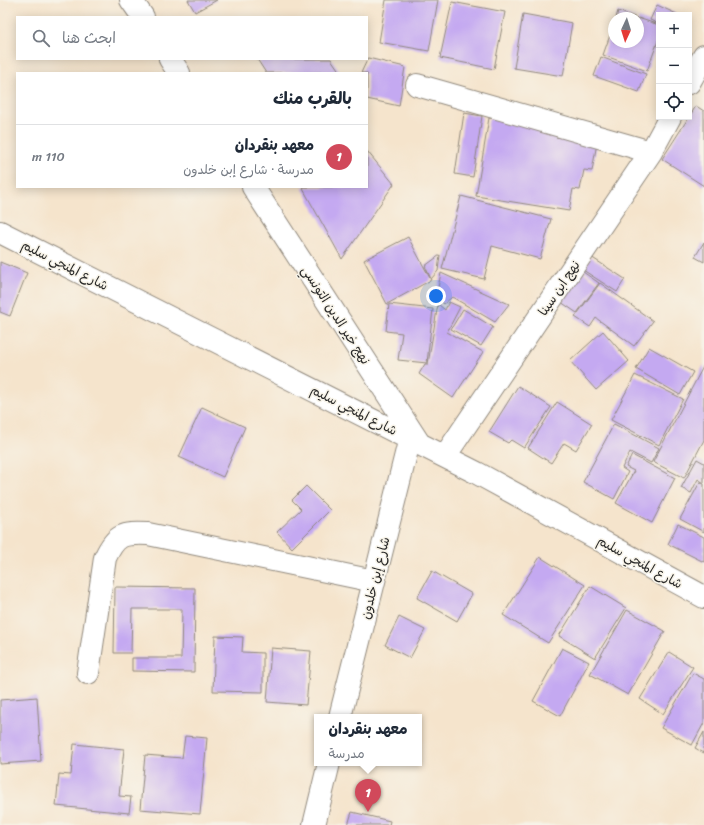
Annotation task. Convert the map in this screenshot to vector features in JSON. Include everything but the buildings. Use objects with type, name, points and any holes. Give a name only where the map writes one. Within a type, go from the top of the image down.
[{"type":"street","points":[[132,0],[141,16]]},
{"type":"street","points":[[692,78],[704,56]]},
{"type":"street","points":[[171,60],[178,72]]},
{"type":"street","points":[[417,85],[651,152]]},
{"type":"street","name":"نهج ابن سينا","points":[[445,456],[651,152],[668,120]]},
{"type":"street","name":"نهج خير الدين التونسي","points":[[254,188],[415,441]]},
{"type":"street","name":"شارع المنجي سليم","points":[[0,232],[445,456],[704,597]]},
{"type":"street","name":"شارع إبن خلدون","points":[[341,714],[374,581],[415,441]]},
{"type":"street","points":[[88,673],[105,558],[113,541],[129,534],[148,534],[374,581]]},
{"type":"street","points":[[314,825],[328,766]]},
{"type":"place","name":"معهد بنقردان","points":[[368,812]]}]
